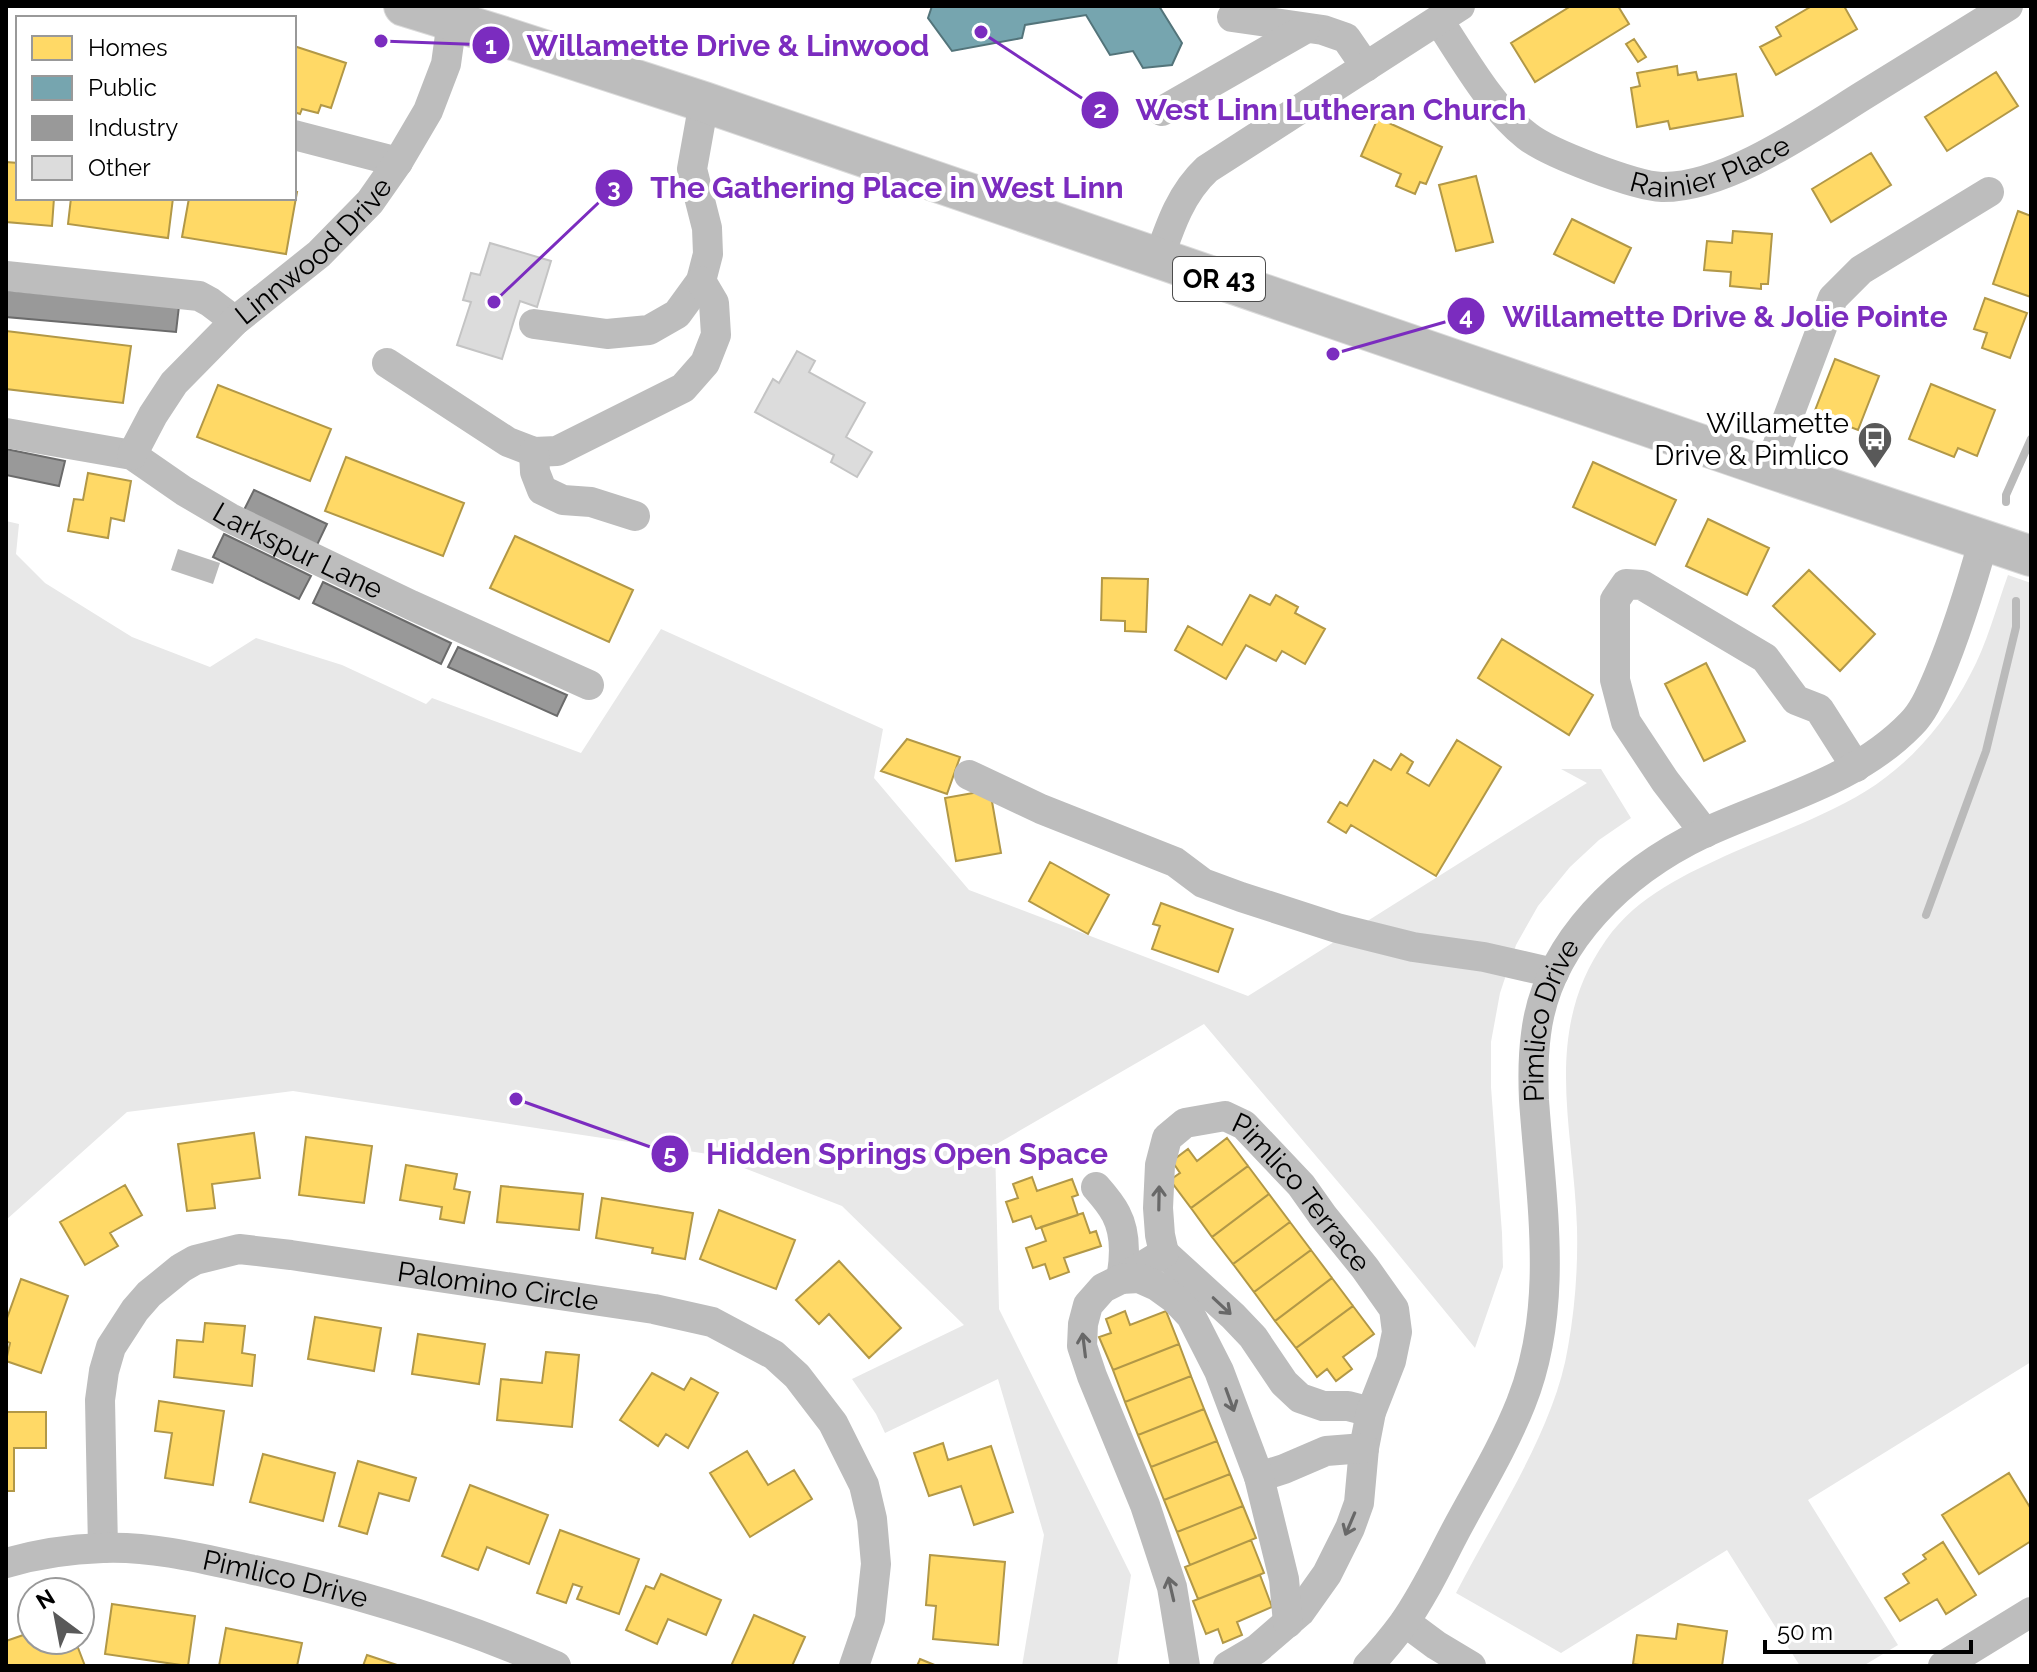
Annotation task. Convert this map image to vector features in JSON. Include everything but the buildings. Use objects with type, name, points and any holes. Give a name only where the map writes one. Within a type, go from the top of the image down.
[{"type":"main road","name":"OR 43","points":[[404,6],[455,14],[2031,556]]},
{"type":"street","name":"Rainier Place","points":[[1449,13],[1494,103],[1527,137],[1622,178],[1661,187],[1699,182],[1730,172],[1797,136],[2008,6]]},
{"type":"street","points":[[1159,258],[1179,206],[1207,169],[1449,13]]},
{"type":"street","name":"Linnwood Drive","points":[[132,455],[174,383],[235,321],[319,254],[370,202],[428,111],[441,82],[455,14]]},
{"type":"street","points":[[1232,17],[1323,30],[1346,38],[1366,67]]},
{"type":"street","points":[[1162,111],[1305,29]]},
{"type":"street","points":[[534,324],[607,334],[649,330],[677,314],[701,281],[708,254],[707,228],[692,169],[704,102]]},
{"type":"street","points":[[296,136],[398,162]]},
{"type":"street","points":[[1769,468],[1833,298],[1861,270],[1989,192]]},
{"type":"street","points":[[6,276],[199,296],[235,321]]},
{"type":"street","points":[[387,363],[508,442],[534,452],[557,451],[683,388],[705,363],[716,335],[714,303],[701,281]]},
{"type":"street","name":"Larkspur Lane","points":[[6,433],[132,455],[230,518],[411,605],[589,685]]},
{"type":"street","points":[[534,452],[535,472],[542,490],[563,500],[591,502],[635,516]]},
{"type":"street","name":"Pimlico Drive","points":[[1368,1666],[1405,1622],[1476,1493],[1521,1403],[1536,1353],[1545,1259],[1533,1074],[1536,1032],[1543,1003],[1560,961],[1586,921],[1647,867],[1705,833],[1799,795],[1856,767],[1914,721],[1929,697],[1956,632],[1984,539]]},
{"type":"street","points":[[1705,833],[1665,781],[1626,722],[1615,680],[1615,600],[1626,584],[1642,585],[1765,658],[1796,700],[1819,709],[1856,767]]},
{"type":"street","points":[[969,775],[1041,809],[1175,862],[1203,883],[1241,897],[1374,938],[1554,973]]},
{"type":"street","name":"Pimlico Terrace","points":[[1164,1253],[1158,1208],[1160,1165],[1167,1138],[1185,1123],[1225,1116],[1244,1125],[1301,1185],[1394,1309],[1397,1332],[1391,1361],[1371,1412],[1359,1503],[1350,1528],[1314,1594],[1288,1623],[1257,1649],[1228,1666]]},
{"type":"street","points":[[1096,1187],[1116,1214],[1122,1232],[1121,1279]]},
{"type":"street","name":"Palomino Circle","points":[[103,1548],[100,1407],[108,1356],[135,1310],[149,1294],[195,1260],[239,1249],[278,1253],[654,1309],[712,1322],[774,1355],[797,1376],[833,1423],[864,1485],[872,1519],[876,1564],[870,1619],[854,1666]]},
{"type":"street","points":[[1185,1666],[1172,1587],[1145,1505],[1082,1346],[1088,1305],[1103,1288],[1164,1253],[1253,1337],[1284,1383],[1300,1398],[1323,1406],[1348,1406],[1371,1412]]},
{"type":"street","points":[[1121,1279],[1139,1278],[1175,1299],[1191,1316],[1219,1371],[1259,1477],[1284,1579],[1288,1623]]},
{"type":"street","points":[[1259,1477],[1326,1451],[1364,1448]]},
{"type":"street","name":"Pimlico Drive","points":[[6,1563],[103,1548],[195,1557],[355,1595],[448,1622],[556,1666]]},
{"type":"street","points":[[1943,1666],[2031,1612]]},
{"type":"street","points":[[1405,1622],[1471,1666]]},
{"type":"shaded area","points":[[6,521],[19,524],[16,554],[45,583],[132,637],[210,667],[256,638],[342,665],[426,704],[432,698],[581,753],[661,629],[883,729],[874,778],[969,890],[1248,996],[1587,783],[1561,769],[1601,769],[1631,818],[1599,840],[1570,867],[1538,906],[1516,945],[1500,993],[1491,1042],[1491,1087],[1503,1267],[1475,1348],[1204,1024],[995,1145],[999,1309],[1131,1575],[1117,1666],[1022,1666],[1044,1535],[998,1379],[885,1433],[852,1379],[964,1325],[842,1206],[708,1154],[293,1091],[127,1112],[6,1220]]},
{"type":"shaded area","points":[[178,549],[220,563],[213,584],[171,570]]},
{"type":"shaded area","points":[[2008,575],[2031,583],[2031,1362],[1808,1500],[1898,1645],[1863,1666],[1800,1666],[1727,1550],[1561,1653],[1456,1593],[1537,1441],[1561,1378],[1568,1347],[1577,1243],[1566,1080],[1567,1045],[1574,1009],[1586,975],[1619,924],[1664,887],[1850,800],[1898,768],[1938,725],[1970,675]]},
{"type":"waterway","points":[[2006,502],[2006,495],[2031,439]]},
{"type":"waterway","points":[[1926,915],[1986,751],[2016,627],[2016,601]]},
{"type":"place","name":"West Linn Lutheran Church","points":[[981,32]]},
{"type":"place","name":"Willamette Drive & Linwood","points":[[381,41]]},
{"type":"place","name":"The Gathering Place in West Linn","points":[[494,302]]},
{"type":"place","name":"Willamette Drive & Jolie Pointe","points":[[1333,354]]},
{"type":"place","name":"Willamette Drive & Pimlico","points":[[1875,470]]},
{"type":"place","name":"Hidden Springs Open Space","points":[[516,1099]]}]
